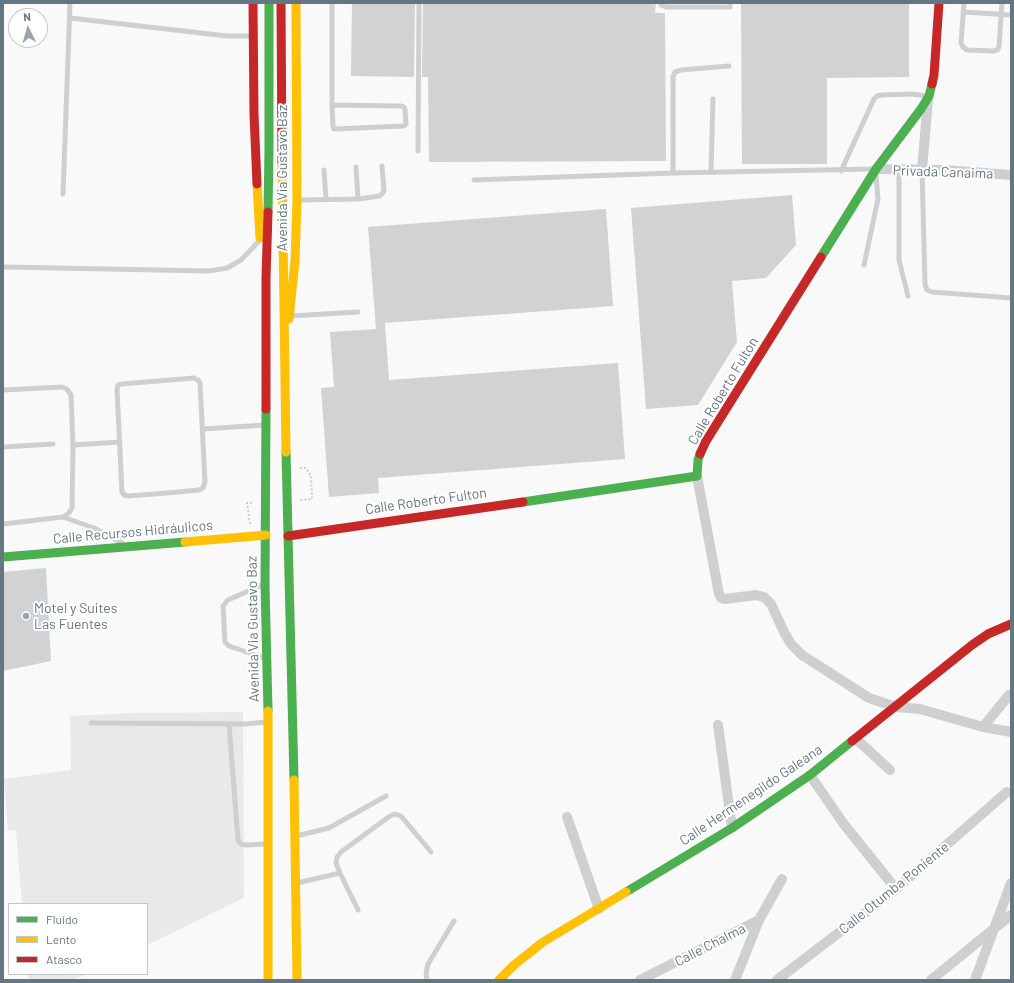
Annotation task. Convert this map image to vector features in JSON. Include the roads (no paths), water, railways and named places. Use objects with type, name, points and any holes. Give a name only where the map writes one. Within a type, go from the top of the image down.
[{"type":"main road","name":"Avenida Via Gustavo Baz","points":[[253,3],[254,114],[260,239],[266,278]]},
{"type":"main road","name":"Avenida Via Gustavo Baz","points":[[268,980],[268,722],[265,584],[266,278],[270,3]]},
{"type":"main road","name":"Avenida Via Gustavo Baz","points":[[281,3],[282,254],[297,980]]},
{"type":"main road","name":"Avenida Via Gustavo Baz","points":[[284,352],[295,261],[297,200],[296,3]]},
{"type":"main road","name":"Calle Roberto Fulton","points":[[288,536],[697,476],[698,460],[706,441],[876,169],[921,110],[929,96],[934,75],[939,3]]},
{"type":"main road","name":"Calle Recursos Hidráulicos","points":[[3,557],[266,534]]},
{"type":"main road","name":"Calle Hermenegildo Galeana","points":[[499,980],[514,965],[542,942],[732,828],[810,775],[972,645],[988,634],[1011,624]]},
{"type":"street","points":[[922,170],[929,96]]},
{"type":"street","name":"Privada Canaima","points":[[876,169],[945,170],[1011,175]]},
{"type":"street","points":[[697,476],[721,598],[764,597],[770,604],[791,644],[802,655],[869,698],[883,704],[896,707],[920,709],[1011,732]]},
{"type":"street","points":[[983,726],[1009,695]]},
{"type":"street","points":[[718,725],[732,828]]},
{"type":"street","points":[[856,739],[890,770]]},
{"type":"street","points":[[810,775],[843,823],[896,889]]},
{"type":"street","name":"Calle Otumba Poniente","points":[[777,980],[896,889],[1007,792]]},
{"type":"street","points":[[568,817],[599,908]]},
{"type":"street","points":[[735,980],[759,920],[782,880]]},
{"type":"street","points":[[975,980],[1011,883]]},
{"type":"street","points":[[931,980],[1011,914]]},
{"type":"street","name":"Calle Chalma","points":[[640,980],[759,920]]},
{"type":"lane","points":[[63,194],[70,3]]},
{"type":"lane","points":[[332,3],[332,105],[334,129],[404,126],[406,124],[405,110],[404,107],[401,106],[332,105]]},
{"type":"lane","points":[[418,151],[419,3]]},
{"type":"lane","points":[[661,3],[666,7],[730,7],[730,3]]},
{"type":"lane","points":[[964,3],[962,43],[963,47],[967,50],[997,50],[999,47],[1002,3]]},
{"type":"lane","points":[[963,12],[1011,15]]},
{"type":"lane","points":[[70,18],[226,36],[253,36]]},
{"type":"lane","points":[[673,173],[673,77],[675,72],[681,70],[729,66]]},
{"type":"lane","points":[[841,171],[874,99],[877,96],[911,94],[929,96]]},
{"type":"lane","points":[[711,172],[713,99]]},
{"type":"lane","points":[[297,200],[358,199],[380,196],[384,191],[382,166]]},
{"type":"lane","points":[[356,167],[358,199]]},
{"type":"lane","points":[[474,180],[673,173],[841,171],[876,169],[878,199],[864,264]]},
{"type":"lane","points":[[899,169],[899,260],[908,296]]},
{"type":"lane","points":[[324,170],[326,200]]},
{"type":"lane","points":[[922,170],[925,284],[927,290],[932,292],[1011,298]]},
{"type":"lane","points":[[5,267],[209,271],[227,268],[241,260],[260,239]]},
{"type":"lane","points":[[289,316],[358,312]]},
{"type":"lane","points":[[194,378],[198,380],[200,383],[203,429],[205,482],[203,488],[199,490],[143,495],[124,495],[122,492],[120,442],[118,385],[194,378]]},
{"type":"lane","points":[[3,390],[62,387],[67,389],[71,395],[72,508],[69,513],[63,517]]},
{"type":"lane","points":[[203,429],[266,425]]},
{"type":"lane","points":[[72,445],[120,442]]},
{"type":"lane","points":[[3,447],[53,444]]},
{"type":"lane","points":[[3,524],[63,517],[94,528],[127,546]]},
{"type":"lane","points":[[265,584],[228,600],[223,606],[225,642],[229,646],[267,659]]},
{"type":"lane","points":[[91,723],[229,724],[268,722]]},
{"type":"lane","points":[[229,724],[238,840],[241,844],[246,845],[268,844]]},
{"type":"lane","points":[[295,836],[329,828],[386,796]]},
{"type":"lane","points":[[358,910],[336,862],[340,852],[390,816],[396,814],[401,816],[431,852]]},
{"type":"lane","points":[[296,883],[340,873]]},
{"type":"lane","points":[[427,980],[426,973],[428,964],[454,921]]},
{"type":"place","name":"Motel y Suites Las Fuentes","points":[[26,616]]}]
